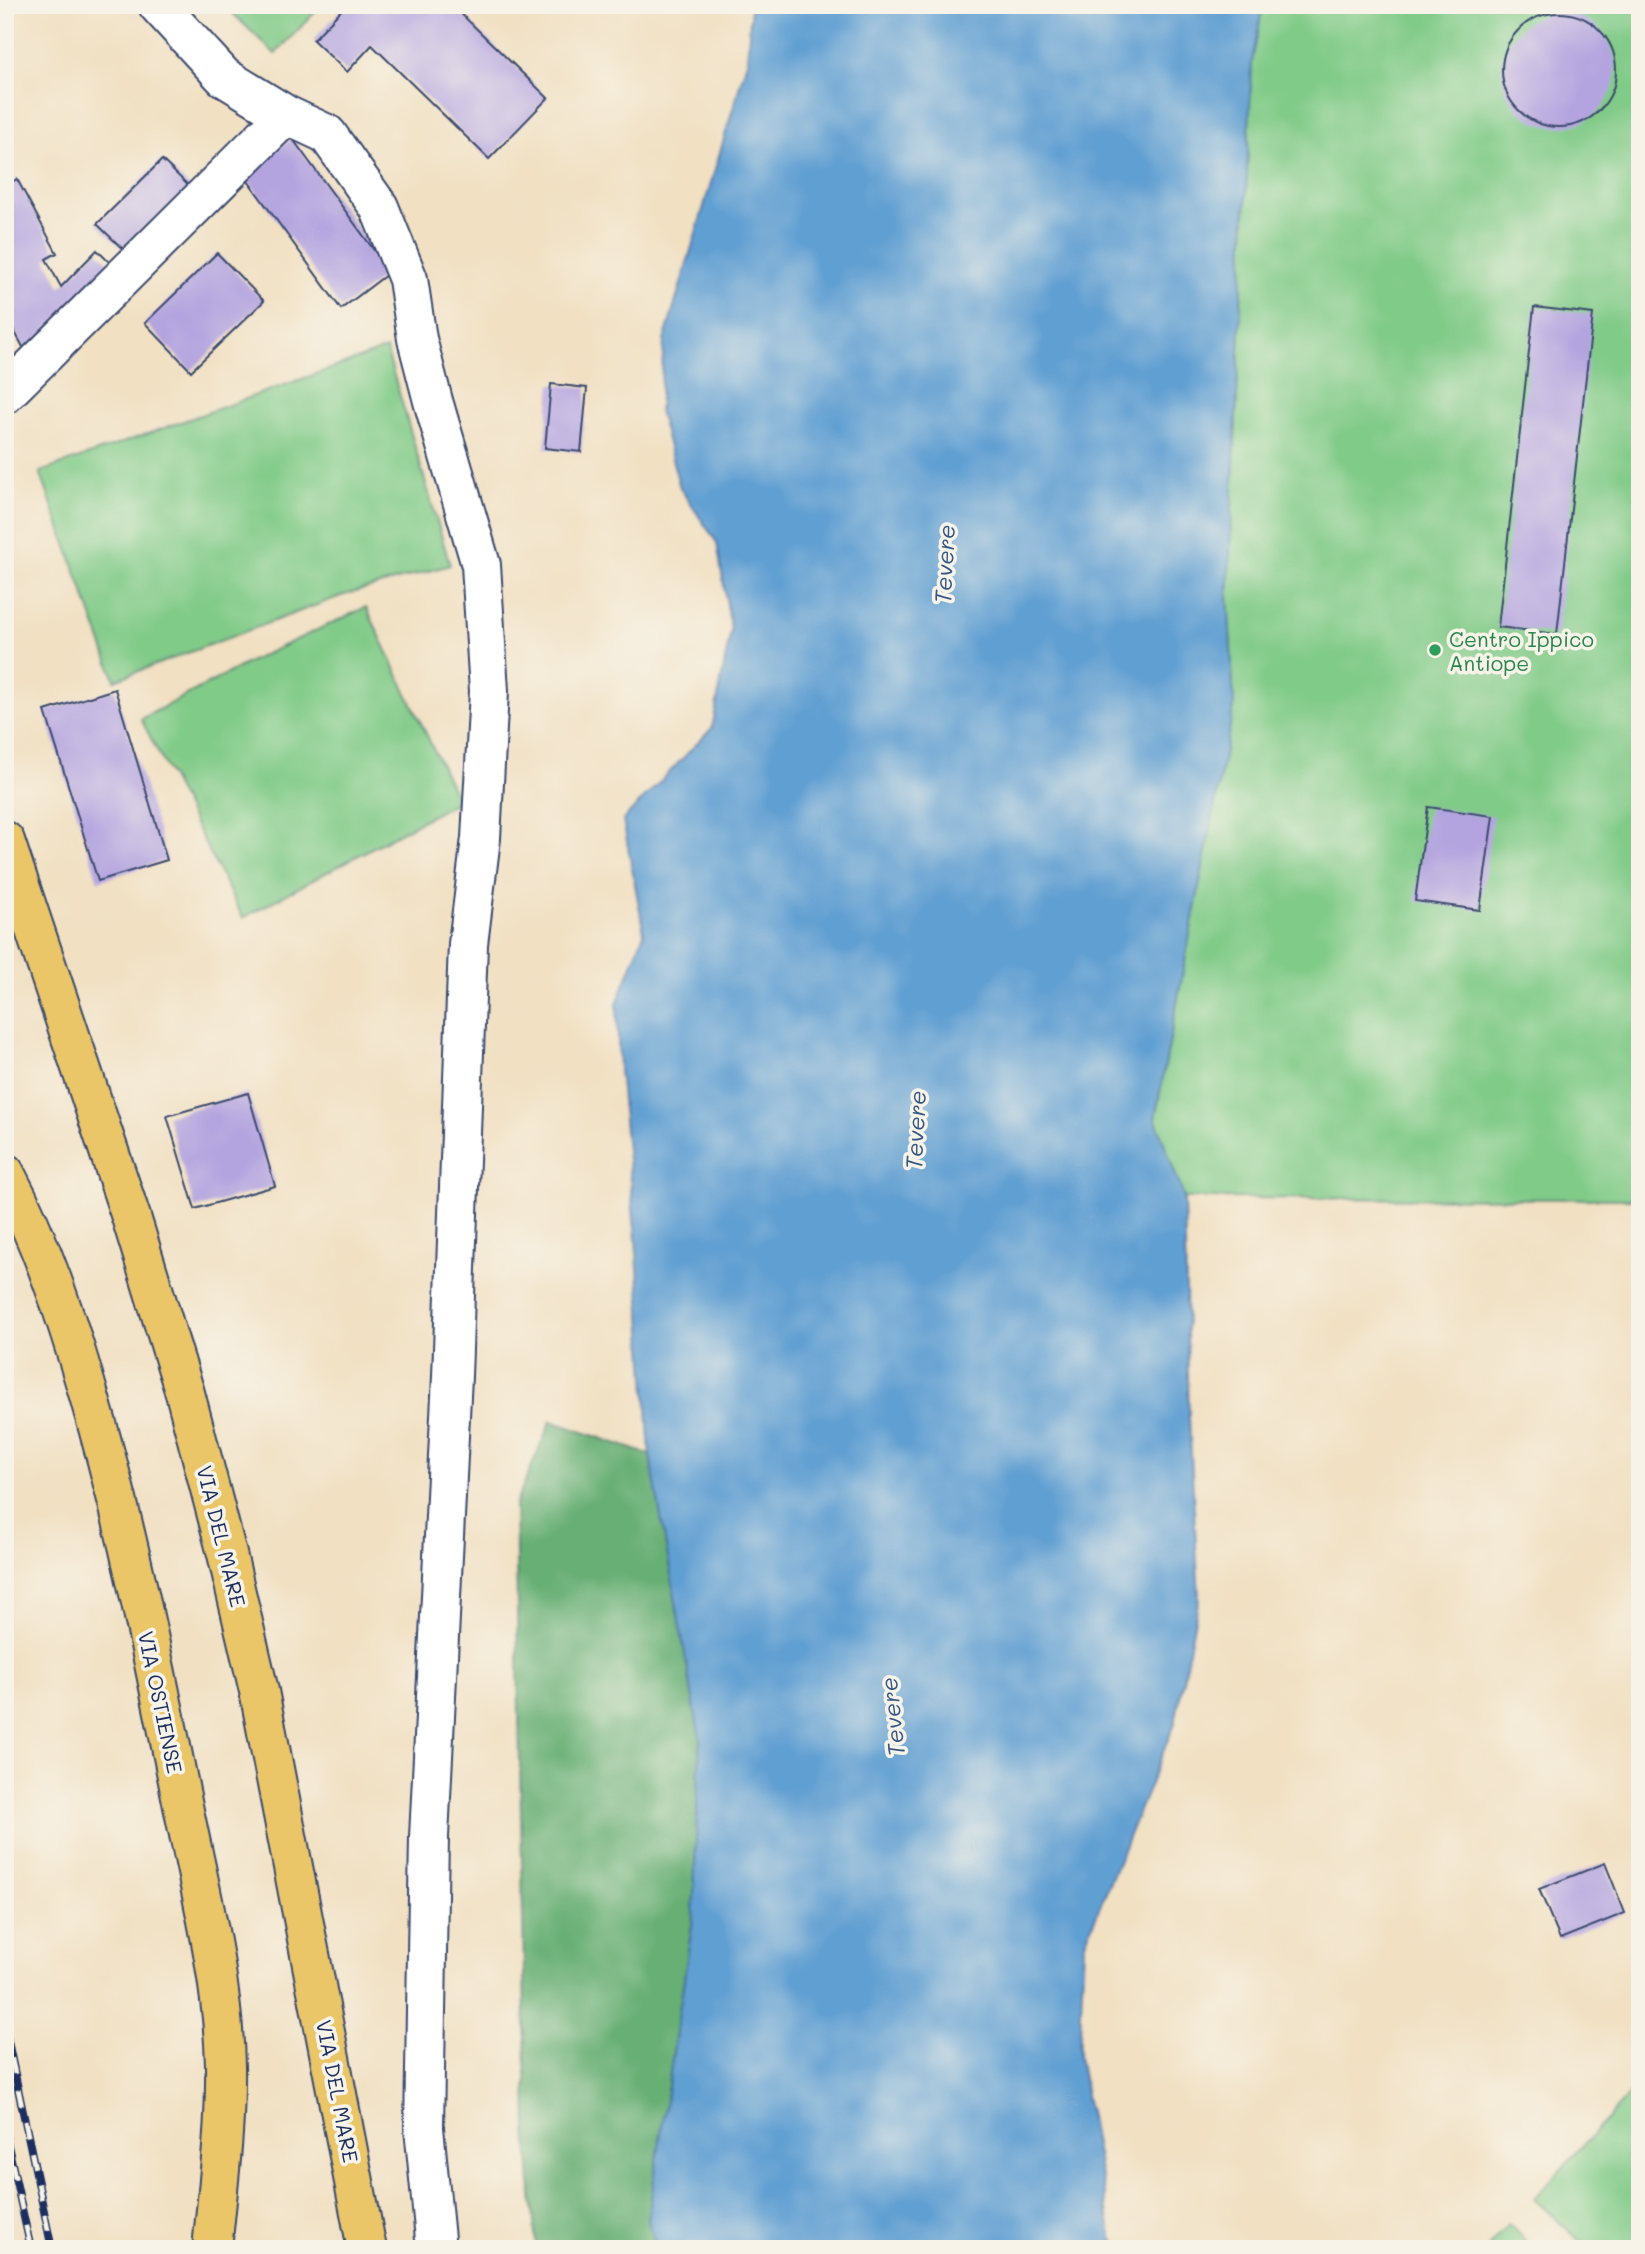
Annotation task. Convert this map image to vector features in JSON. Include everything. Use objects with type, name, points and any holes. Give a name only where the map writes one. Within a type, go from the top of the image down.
[{"type":"main road","name":"VIA DEL MARE","points":[[5,841],[131,1217],[185,1393],[224,1542],[264,1718],[367,2249]]},
{"type":"main road","name":"VIA OSTIENSE","points":[[5,1172],[51,1274],[103,1441],[135,1576],[205,1921],[219,2002],[225,2066],[221,2153],[212,2249]]},
{"type":"lane","points":[[158,5],[224,77],[286,115],[327,134],[379,207],[408,279],[417,339],[481,565],[489,691],[481,838],[468,944],[452,1376],[429,1837],[424,2129],[436,2249]]},
{"type":"lane","points":[[5,394],[286,115]]},
{"type":"green space","points":[[224,5],[322,5],[275,54]]},
{"type":"green space","name":"Centro Ippico Antiope","points":[[1263,5],[1640,5],[1640,1199],[1184,1198],[1155,1118],[1234,704],[1228,595],[1252,62]]},
{"type":"green space","points":[[386,349],[450,565],[341,596],[115,680],[40,472]]},
{"type":"green space","points":[[366,607],[458,801],[243,918],[141,719],[253,660]]},
{"type":"green space","points":[[551,1421],[650,1455],[700,1739],[693,1918],[648,2220],[657,2249],[536,2249],[527,2131],[515,1505]]},
{"type":"green space","points":[[1640,2083],[1640,2249],[1589,2249],[1534,2199]]},
{"type":"green space","points":[[1508,2224],[1535,2249],[1486,2249]]},
{"type":"water","name":"Tevere","points":[[751,5],[1263,5],[1252,62],[1228,595],[1234,704],[1155,1118],[1184,1198],[1189,1417],[1199,1598],[1175,1723],[1084,1945],[1079,2057],[1112,2237],[1118,2249],[657,2249],[648,2220],[693,1919],[700,1739],[650,1455],[636,1239],[619,1071],[617,1004],[644,933],[623,820],[712,728],[731,630],[717,543],[680,488],[659,411],[664,341],[747,61]]},
{"type":"building","points":[[346,5],[452,5],[548,98],[489,159],[372,45],[347,72],[313,40]]},
{"type":"building","points":[[1559,13],[1581,18],[1599,30],[1611,48],[1616,70],[1611,92],[1599,110],[1581,122],[1559,127],[1537,122],[1519,110],[1507,92],[1502,70],[1507,48],[1519,30],[1537,18]]},
{"type":"building","points":[[292,138],[390,272],[341,309],[243,174]]},
{"type":"building","points":[[162,160],[192,189],[128,254],[97,224]]},
{"type":"building","points":[[17,179],[57,253],[46,259],[61,287],[97,250],[117,270],[28,356],[5,314],[5,185]]},
{"type":"building","points":[[217,253],[264,301],[191,371],[145,323]]},
{"type":"building","points":[[1534,307],[1593,314],[1557,634],[1498,627]]},
{"type":"building","points":[[551,384],[587,388],[581,452],[545,448]]},
{"type":"building","points":[[115,689],[167,860],[98,881],[45,711]]},
{"type":"building","points":[[1428,807],[1493,816],[1480,910],[1415,901]]},
{"type":"building","points":[[248,1093],[275,1186],[195,1209],[167,1116]]},
{"type":"building","points":[[1605,1863],[1625,1913],[1560,1939],[1539,1889]]},
{"type":"railway","points":[[5,2027],[52,2249]]},
{"type":"railway","points":[[5,2132],[31,2249]]},
{"type":"place","name":"Centro Ippico Antiope","points":[[1435,650]]}]
